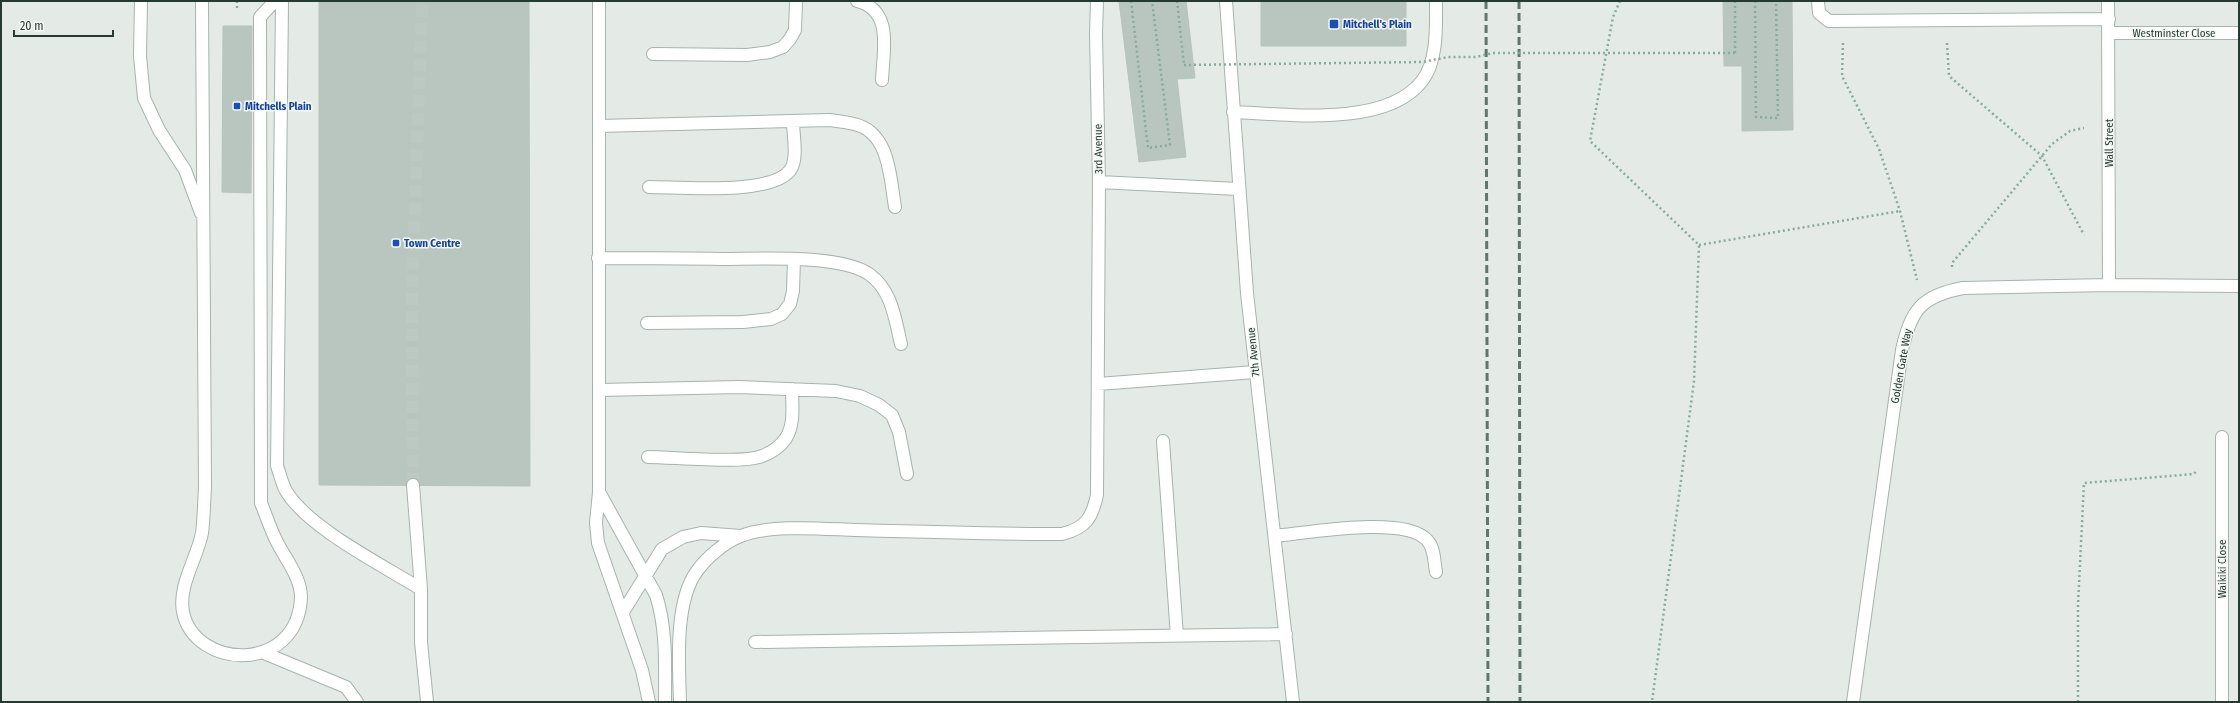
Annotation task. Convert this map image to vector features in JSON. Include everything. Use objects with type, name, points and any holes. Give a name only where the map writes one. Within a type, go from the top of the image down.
[{"type":"street","points":[[141,1],[140,56],[144,98],[159,130],[185,170],[204,221]]},
{"type":"street","points":[[202,1],[205,488],[202,533],[183,590],[183,610],[188,627],[202,642],[222,652],[244,656],[264,653],[284,641],[296,620],[301,596],[294,572],[275,539],[261,503],[260,17],[275,1]]},
{"type":"street","points":[[282,1],[277,466],[286,491],[307,514],[332,534],[421,589]]},
{"type":"street","points":[[599,1],[598,258],[600,492],[596,523],[598,543],[607,573],[623,612],[642,670],[649,702]]},
{"type":"street","points":[[653,54],[747,55],[770,52],[782,47],[793,35],[795,30],[796,1]]},
{"type":"street","points":[[857,1],[872,7],[880,17],[883,26],[882,80]]},
{"type":"street","name":"3rd Avenue","points":[[1097,1],[1096,34],[1099,182],[1238,189]]},
{"type":"street","name":"7th Avenue","points":[[1226,1],[1238,189],[1255,372],[1293,702]]},
{"type":"street","points":[[1233,112],[1340,115],[1379,108],[1409,95],[1423,80],[1433,57],[1436,1]]},
{"type":"street","points":[[1818,1],[1819,13],[1824,19],[1829,21],[1844,22],[2109,19]]},
{"type":"street","name":"Wall Street","points":[[2108,1],[2109,285]]},
{"type":"street","name":"Westminster Close","points":[[2109,33],[2239,33]]},
{"type":"street","points":[[599,126],[793,121],[842,122],[855,124],[870,132],[879,141],[885,155],[895,207]]},
{"type":"street","points":[[649,187],[743,188],[773,183],[785,177],[792,168],[794,157],[793,121]]},
{"type":"street","points":[[680,702],[681,621],[686,592],[696,572],[708,559],[727,543],[741,536],[763,530],[814,529],[1062,534],[1076,531],[1086,523],[1094,510],[1097,495],[1099,182]]},
{"type":"street","points":[[598,258],[794,259],[845,264],[869,274],[885,291],[893,310],[901,344]]},
{"type":"street","points":[[647,323],[743,322],[771,319],[782,314],[790,304],[794,292],[794,259]]},
{"type":"street","name":"Golden Gate Way","points":[[1853,702],[1902,350],[1908,323],[1918,308],[1941,292],[1963,288],[2109,285],[2239,286]]},
{"type":"street","points":[[1098,384],[1255,372]]},
{"type":"street","points":[[599,390],[739,387],[836,391],[860,396],[879,404],[892,415],[900,432],[907,474]]},
{"type":"street","points":[[648,457],[734,459],[761,457],[775,450],[786,438],[792,424],[792,389]]},
{"type":"street","name":"Waikiki Close","points":[[2222,437],[2222,702]]},
{"type":"street","points":[[1163,441],[1177,636]]},
{"type":"street","points":[[413,485],[421,589],[421,642],[427,702]]},
{"type":"street","points":[[600,492],[645,575],[660,608],[665,655],[665,702]]},
{"type":"street","points":[[1274,536],[1372,527],[1394,527],[1415,531],[1428,540],[1433,550],[1436,572]]},
{"type":"street","points":[[623,612],[662,549],[683,537],[701,533],[741,536]]},
{"type":"street","points":[[755,642],[1286,634]]},
{"type":"street","points":[[264,653],[346,687],[357,702]]},
{"type":"path","points":[[1131,1],[1148,148],[1170,145],[1152,1]]},
{"type":"path","points":[[1177,1],[1184,65],[1423,62],[1448,57],[1476,57],[1493,52],[1735,53],[1735,1]]},
{"type":"path","points":[[1620,1],[1613,17],[1590,141],[1698,245],[1694,381],[1652,702]]},
{"type":"path","points":[[1755,1],[1756,117],[1778,118],[1776,1]]},
{"type":"path","points":[[1945,21],[1948,76],[2042,156],[2084,235],[2090,237]]},
{"type":"path","points":[[1844,22],[1842,76],[1879,149],[1900,210],[1917,276],[1918,308]]},
{"type":"path","points":[[1952,290],[1952,263],[2042,156],[2060,137],[2070,131],[2084,128],[2109,128]]},
{"type":"path","points":[[1698,245],[1900,210]]},
{"type":"path","points":[[2078,702],[2078,605],[2084,484],[2194,474],[2199,468]]},
{"type":"building","points":[[319,1],[529,1],[530,486],[319,485]]},
{"type":"building","points":[[1119,1],[1186,1],[1195,78],[1177,79],[1186,157],[1139,162]]},
{"type":"building","name":"Mitchell's Plain","points":[[1261,1],[1406,1],[1406,46],[1261,46]]},
{"type":"building","points":[[1723,1],[1792,1],[1793,130],[1742,131],[1742,66],[1724,66]]},
{"type":"building","points":[[223,26],[252,26],[251,193],[222,192]]},
{"type":"tunnel","points":[[413,485],[412,295],[422,1]]},
{"type":"railway","points":[[1486,1],[1488,702]]},
{"type":"railway","points":[[1519,1],[1520,702]]},
{"type":"place","name":"Mitchell's Plain","points":[[1334,24]]},
{"type":"place","name":"Mitchells Plain","points":[[237,106]]},
{"type":"place","name":"Town Centre","points":[[396,243]]}]
